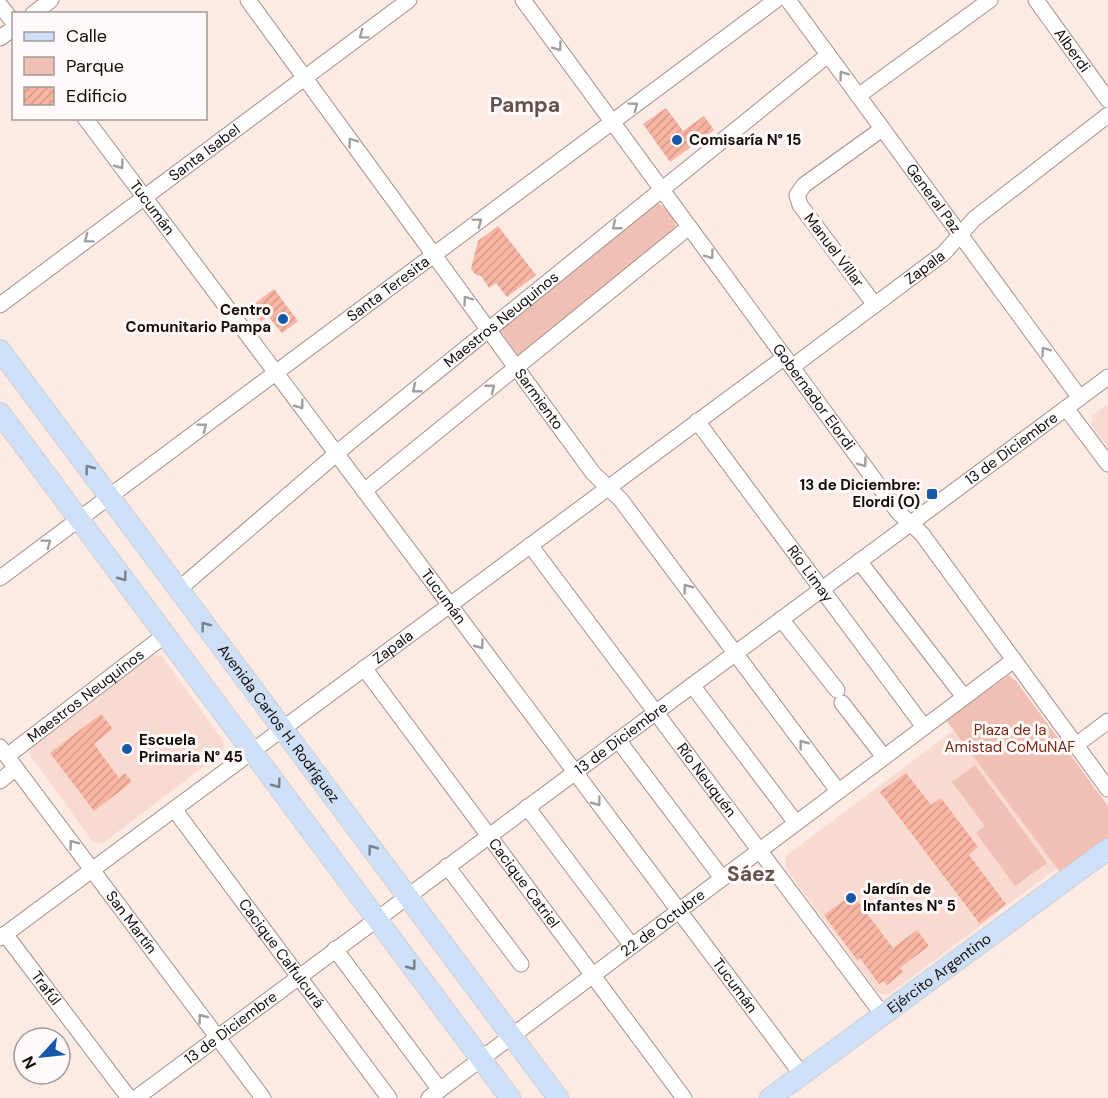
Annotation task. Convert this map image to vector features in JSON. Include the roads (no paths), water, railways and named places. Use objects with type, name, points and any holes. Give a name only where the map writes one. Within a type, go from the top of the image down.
[{"type":"main road","name":"Avenida Carlos H. Rodríguez","points":[[0,350],[558,1098]]},
{"type":"main road","points":[[0,413],[510,1098]]},
{"type":"main road","name":"Ejército Argentino","points":[[770,1098],[1108,849]]},
{"type":"street","points":[[36,12],[51,0]]},
{"type":"street","name":"Sarmiento","points":[[248,0],[593,473],[621,500],[838,791]]},
{"type":"street","name":"Santa Isabel","points":[[0,305],[410,0]]},
{"type":"street","name":"Gobernador Elordi","points":[[523,0],[898,512],[922,534],[1108,789]]},
{"type":"street","name":"Santa Teresita","points":[[0,578],[776,0]]},
{"type":"street","name":"General Paz","points":[[788,0],[1080,398]]},
{"type":"street","points":[[858,96],[990,0]]},
{"type":"street","name":"Alberdi","points":[[1036,0],[1108,100]]},
{"type":"street","points":[[0,5],[12,20]]},
{"type":"street","name":"Maestros Neuquinos","points":[[178,590],[336,454],[828,55]]},
{"type":"street","name":"Zapala","points":[[3,936],[697,421],[875,305],[944,253],[974,219],[1108,115]]},
{"type":"street","name":"Tucumán","points":[[86,120],[802,1075]]},
{"type":"street","name":"Manuel Villar","points":[[875,305],[800,206],[797,195],[804,185],[882,129]]},
{"type":"street","points":[[364,491],[689,227]]},
{"type":"street","name":"13 de Diciembre","points":[[136,1098],[1108,377]]},
{"type":"street","points":[[1066,408],[1108,464]]},
{"type":"street","name":"Río Limay","points":[[697,421],[924,727]]},
{"type":"street","name":"Río Neuquén","points":[[531,545],[883,1015]]},
{"type":"street","points":[[860,561],[964,697]]},
{"type":"street","points":[[781,619],[884,757]]},
{"type":"street","name":"Maestros Neuquinos","points":[[3,751],[165,635]]},
{"type":"street","name":"22 de Octubre","points":[[434,1094],[1014,660]]},
{"type":"street","name":"Cacique Catriel","points":[[364,668],[684,1098]]},
{"type":"street","points":[[692,685],[796,823]]},
{"type":"street","points":[[1076,745],[1108,721]]},
{"type":"street","points":[[618,740],[722,878]]},
{"type":"street","name":"San Martín","points":[[3,751],[262,1098]]},
{"type":"street","points":[[0,781],[16,768]]},
{"type":"street","points":[[527,807],[632,946]]},
{"type":"street","name":"Cacique Calfulcurá","points":[[174,809],[389,1098]]},
{"type":"street","points":[[447,866],[521,964]]},
{"type":"street","name":"Trafúl","points":[[3,936],[129,1098]]},
{"type":"street","points":[[335,950],[434,1094]]},
{"type":"place","name":"Comisaría N° 15","points":[[677,140]]},
{"type":"place","name":"Centro Comunitario Pampa","points":[[283,319]]},
{"type":"place","name":"13 de Diciembre: Elordi (O)","points":[[932,494]]},
{"type":"place","name":"Escuela Primaria N° 45","points":[[127,749]]},
{"type":"place","name":"Jardín de Infantes N° 5","points":[[851,898]]},
{"type":"district","name":"Pampa","points":[[525,105]]},
{"type":"district","name":"Sáez","points":[[751,874]]},
{"type":"park label","name":"Plaza de la Amistad CoMuNAF","points":[[1010,738]]}]
